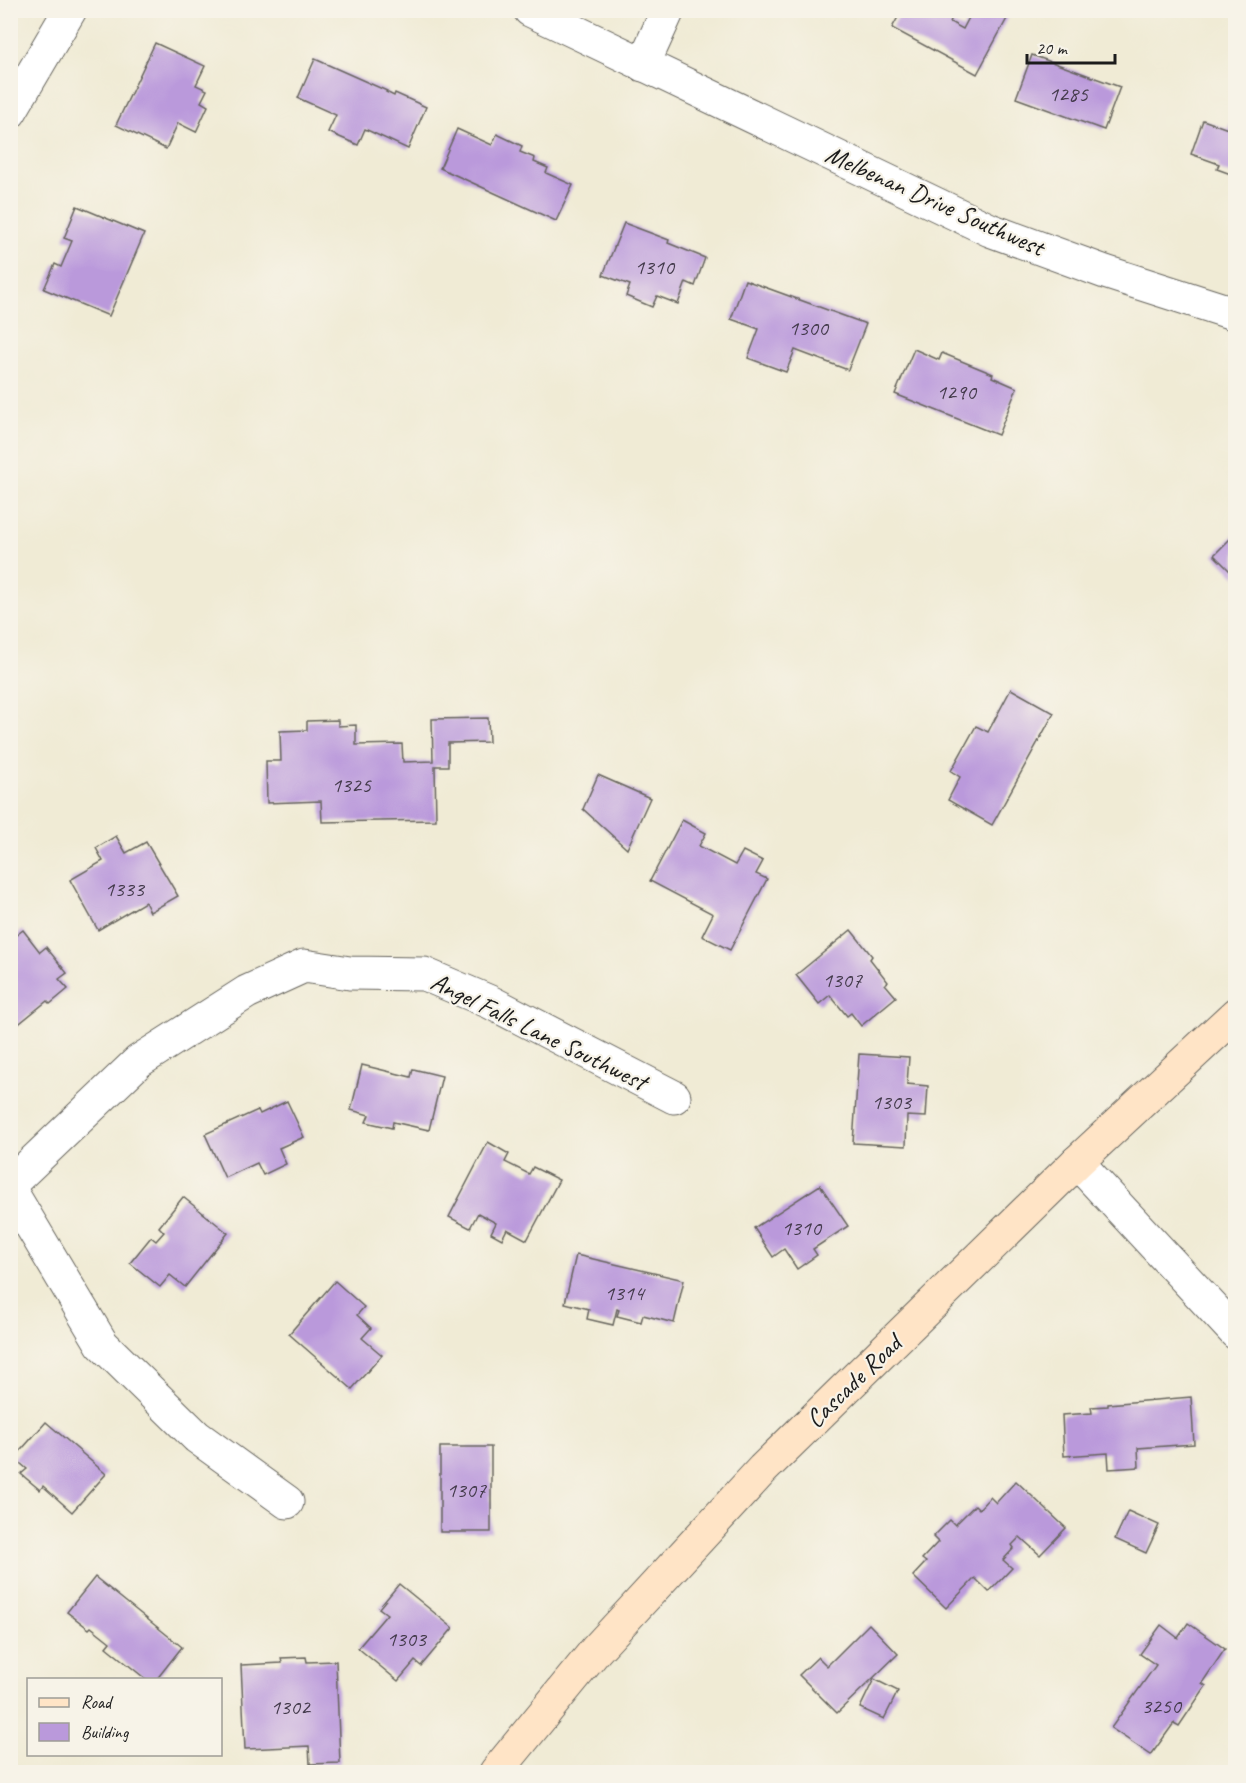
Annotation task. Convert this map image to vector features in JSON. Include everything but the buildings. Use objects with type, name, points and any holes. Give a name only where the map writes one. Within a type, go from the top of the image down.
[{"type":"main road","name":"Cascade Road","points":[[496,1773],[596,1650],[762,1469],[1077,1162],[1236,1014]]},
{"type":"street","points":[[10,112],[70,10]]},
{"type":"street","name":"Melbenan Drive Southwest","points":[[530,10],[990,230],[1105,272],[1236,314]]},
{"type":"street","points":[[643,65],[668,10]]},
{"type":"street","name":"Angel Falls Lane Southwest","points":[[10,1184],[139,1061],[247,992],[304,966],[350,973],[424,974],[490,1002],[674,1097]]},
{"type":"street","points":[[1077,1162],[1236,1333]]},
{"type":"street","points":[[10,1190],[102,1344],[197,1437],[287,1502]]}]
